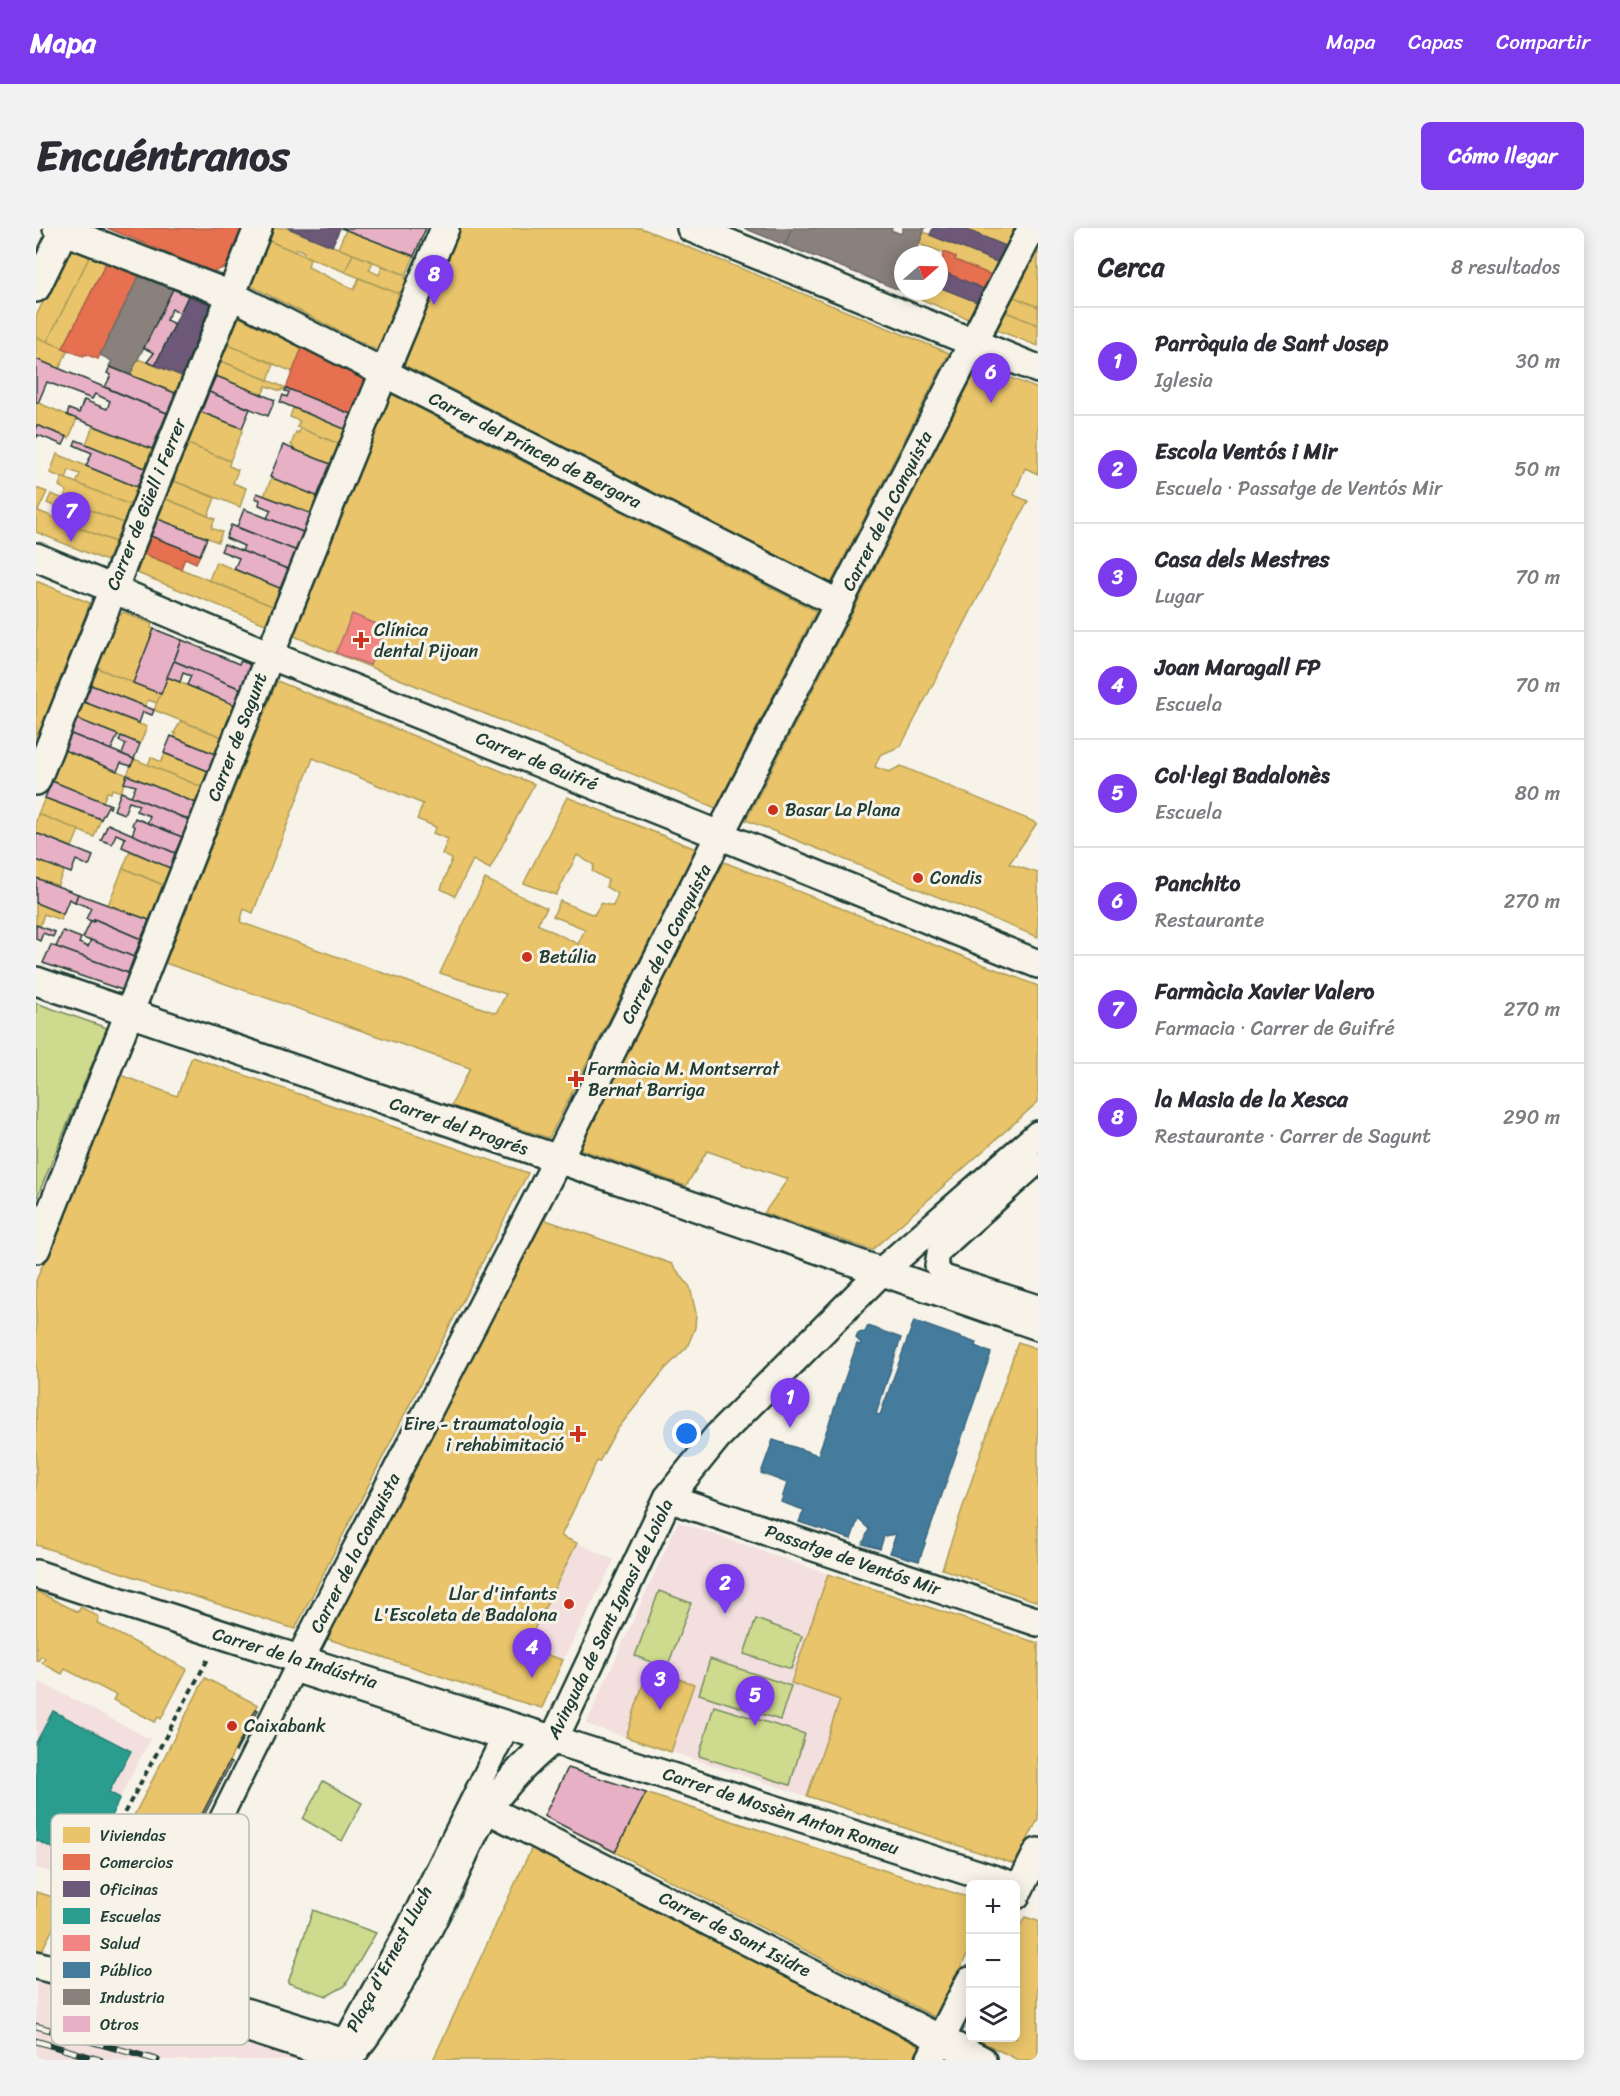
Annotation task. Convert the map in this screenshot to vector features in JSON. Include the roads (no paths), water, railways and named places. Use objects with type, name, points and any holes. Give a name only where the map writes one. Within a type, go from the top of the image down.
[{"type":"street","name":"Carrer de Güell i Ferrer","points":[[36,781],[258,228]]},
{"type":"street","name":"Carrer de Sagunt","points":[[36,1249],[269,655],[383,373],[445,228]]},
{"type":"street","points":[[691,228],[1038,369]]},
{"type":"street","name":"Carrer de la Conquista","points":[[297,1665],[558,1160],[720,834],[1032,228]]},
{"type":"street","name":"Carrer del Príncep de Bergara","points":[[62,229],[231,295],[839,604]]},
{"type":"street","points":[[36,288],[62,229]]},
{"type":"street","name":"Carrer de Guifré","points":[[36,557],[269,655],[720,834],[1038,964]]},
{"type":"street","name":"Carrer del Progrés","points":[[36,981],[1038,1326]]},
{"type":"street","name":"Avinguda de Sant Ignasi de Loiola","points":[[344,2056],[377,2022],[395,1992],[487,1809],[527,1761],[554,1739],[668,1498],[717,1437],[881,1272],[1038,1135]]},
{"type":"street","points":[[1038,1163],[938,1253],[936,1266],[944,1276],[1038,1305]]},
{"type":"street","name":"Passatge de Ventós Mir","points":[[668,1498],[1038,1622]]},
{"type":"street","name":"Carrer de la Indústria","points":[[36,1575],[221,1636],[297,1665],[554,1739]]},
{"type":"street","name":"Plaça d'Ernest Lluch","points":[[223,1814],[297,1665],[502,1739],[408,1927],[345,2040],[249,2010]]},
{"type":"street","name":"Carrer de Mossèn Anton Romeu","points":[[554,1739],[988,1880]]},
{"type":"street","name":"Carrer de Sant Isidre","points":[[487,1809],[935,2049],[982,2060]]},
{"type":"street","points":[[1020,1888],[1038,1852]]},
{"type":"street","points":[[935,2049],[966,1988]]},
{"type":"street","points":[[249,2026],[344,2056]]},
{"type":"railway","points":[[36,2026],[51,2030]]},
{"type":"railway","points":[[36,2041],[100,2060]]},
{"type":"railway","points":[[104,2045],[157,2060]]},
{"type":"place","name":"la Masia de la Xesca","points":[[434,305]]},
{"type":"place","name":"Panchito","points":[[991,403]]},
{"type":"place","name":"Farmàcia Xavier Valero","points":[[71,542]]},
{"type":"place","name":"Clínica dental Pijoan","points":[[361,640]]},
{"type":"place","name":"Basar La Plana","points":[[773,810]]},
{"type":"place","name":"Condis","points":[[918,878]]},
{"type":"place","name":"Betúlia","points":[[527,957]]},
{"type":"place","name":"Farmàcia M. Montserrat Bernat Barriga","points":[[576,1079]]},
{"type":"place","name":"Parròquia de Sant Josep","points":[[790,1428]]},
{"type":"place","name":"Eire - traumatologia i rehabimitació","points":[[578,1434]]},
{"type":"place","name":"Llar d'infants L'Escoleta de Badalona","points":[[569,1604]]},
{"type":"place","name":"Escola Ventós i Mir","points":[[725,1614]]},
{"type":"place","name":"Joan Maragall FP","points":[[532,1678]]},
{"type":"place","name":"Casa dels Mestres","points":[[660,1710]]},
{"type":"place","name":"Caixabank","points":[[232,1726]]},
{"type":"place","name":"Col·legi Badalonès","points":[[755,1726]]}]
